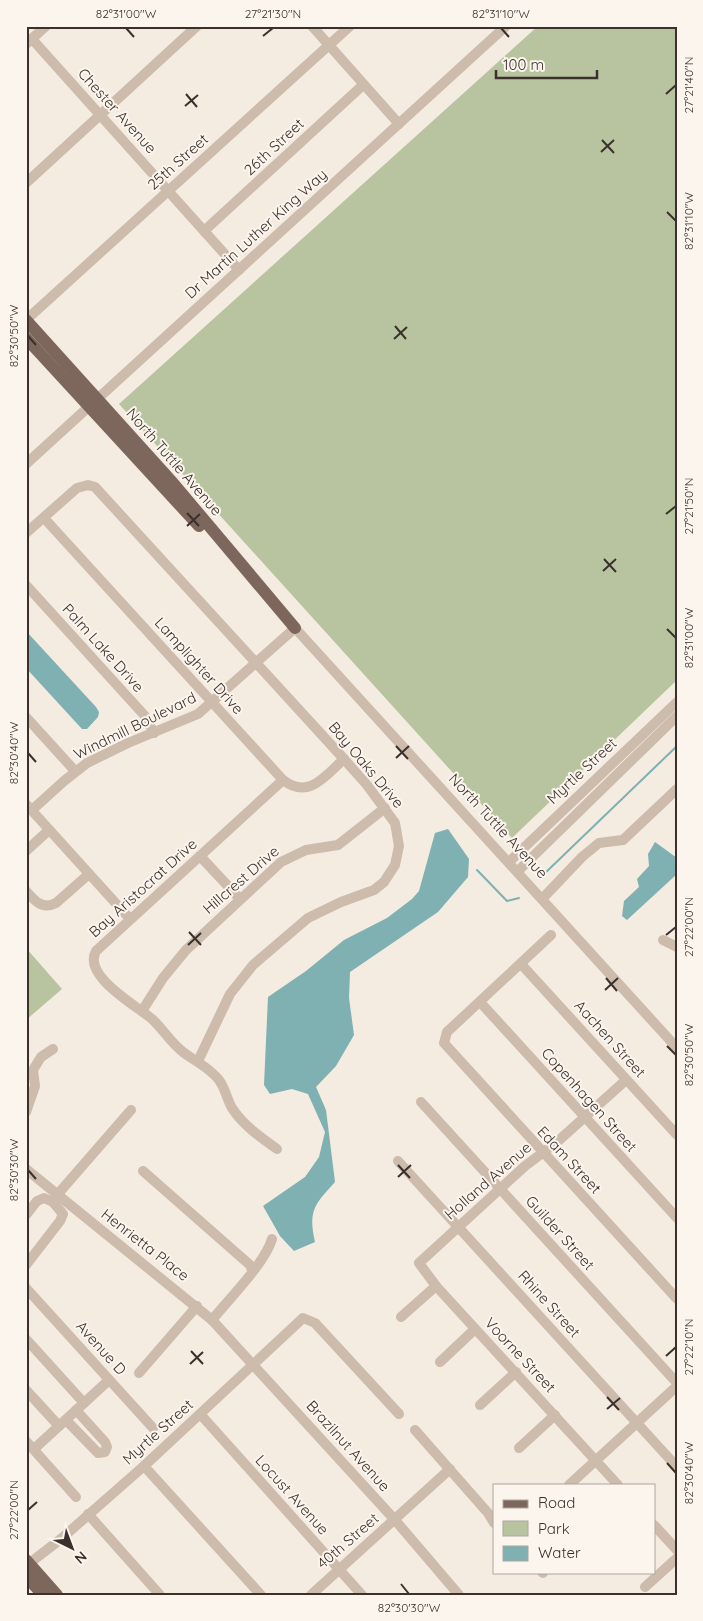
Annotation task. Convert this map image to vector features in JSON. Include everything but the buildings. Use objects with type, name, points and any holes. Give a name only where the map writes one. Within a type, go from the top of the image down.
[{"type":"main road","name":"North Tuttle Avenue","points":[[26,320],[93,404]]},
{"type":"main road","name":"North Tuttle Avenue","points":[[26,338],[173,483],[295,628]]},
{"type":"main road","points":[[27,1566],[43,1595]]},
{"type":"main road","points":[[27,1566],[57,1595]]},
{"type":"street","points":[[29,42],[46,26]]},
{"type":"street","points":[[26,182],[196,26]]},
{"type":"street","points":[[312,26],[399,124]]},
{"type":"street","name":"25th Street","points":[[26,320],[350,26]]},
{"type":"street","name":"Dr Martin Luther King Way","points":[[26,464],[506,26]]},
{"type":"street","name":"Chester Avenue","points":[[29,42],[100,115],[239,270]]},
{"type":"street","name":"26th Street","points":[[204,231],[364,84]]},
{"type":"street","name":"Bay Oaks Drive","points":[[44,518],[77,488],[88,485],[99,490],[344,759],[385,808],[395,823],[399,841],[396,860],[391,872],[379,887],[308,918],[253,965],[230,994],[198,1060]]},
{"type":"street","points":[[26,533],[44,518]]},
{"type":"street","name":"Lamplighter Drive","points":[[44,518],[283,780]]},
{"type":"street","name":"Palm Lake Drive","points":[[26,586],[145,716],[154,733]]},
{"type":"street","name":"Windmill Boulevard","points":[[29,807],[75,771],[109,752],[190,719],[213,703],[295,628]]},
{"type":"street","name":"North Tuttle Avenue","points":[[295,628],[543,898],[677,1048]]},
{"type":"street","name":"Myrtle Street","points":[[509,862],[677,702]]},
{"type":"street","name":"Myrtle Street","points":[[518,871],[567,821],[677,716]]},
{"type":"street","points":[[26,717],[75,771]]},
{"type":"street","points":[[283,780],[297,788],[311,786],[344,759]]},
{"type":"street","name":"Bay Aristocrat Drive","points":[[276,1149],[241,1119],[232,1107],[219,1080],[198,1060],[183,1052],[142,1010],[117,993],[95,969],[93,963],[96,951],[283,780]]},
{"type":"street","points":[[543,898],[582,857],[599,843],[624,840],[677,789]]},
{"type":"street","points":[[29,807],[130,919]]},
{"type":"street","name":"Hillcrest Drive","points":[[142,1010],[163,978],[186,950],[286,859],[306,850],[338,844],[385,808]]},
{"type":"street","points":[[26,851],[49,830]]},
{"type":"street","points":[[200,856],[240,899]]},
{"type":"street","points":[[26,891],[37,903],[50,906],[90,874]]},
{"type":"street","points":[[480,1002],[551,936]]},
{"type":"street","points":[[663,940],[677,947]]},
{"type":"street","name":"Aachen Street","points":[[521,964],[677,1135]]},
{"type":"street","name":"Edam Street","points":[[480,1002],[447,1032],[443,1039],[445,1046],[677,1299]]},
{"type":"street","name":"Copenhagen Street","points":[[480,1002],[677,1218]]},
{"type":"street","points":[[26,1112],[35,1086],[33,1070],[41,1058],[53,1049]]},
{"type":"street","name":"Holland Avenue","points":[[438,1245],[626,1080]]},
{"type":"street","name":"Guilder Street","points":[[421,1102],[677,1385]]},
{"type":"street","points":[[58,1195],[130,1110]]},
{"type":"street","name":"Rhine Street","points":[[398,1161],[677,1467]]},
{"type":"street","name":"Henrietta Place","points":[[26,1169],[212,1320]]},
{"type":"street","points":[[143,1171],[250,1265],[252,1270]]},
{"type":"street","points":[[26,1215],[37,1201],[44,1198],[53,1202],[62,1214],[60,1221],[26,1265]]},
{"type":"street","points":[[212,1320],[252,1270],[263,1260],[272,1239]]},
{"type":"street","name":"Voorne Street","points":[[438,1245],[419,1264],[436,1286],[617,1484]]},
{"type":"street","points":[[401,1318],[436,1286]]},
{"type":"street","name":"Avenue D","points":[[26,1288],[152,1428]]},
{"type":"street","points":[[139,1373],[197,1306]]},
{"type":"street","name":"Myrtle Street","points":[[27,1566],[201,1415],[301,1319],[307,1318],[314,1323],[399,1414]]},
{"type":"street","name":"Brazilnut Avenue","points":[[212,1320],[395,1520],[459,1595]]},
{"type":"street","points":[[440,1362],[476,1329]]},
{"type":"street","points":[[26,1338],[105,1442],[107,1447],[105,1452],[98,1452],[62,1423],[26,1390]]},
{"type":"street","points":[[480,1405],[516,1372]]},
{"type":"street","points":[[34,1449],[109,1380]]},
{"type":"street","points":[[570,1484],[677,1385]]},
{"type":"street","name":"Locust Avenue","points":[[201,1415],[362,1595]]},
{"type":"street","points":[[519,1448],[555,1415]]},
{"type":"street","points":[[415,1430],[493,1522]]},
{"type":"street","points":[[26,1440],[76,1497]]},
{"type":"street","points":[[144,1466],[261,1595]]},
{"type":"street","name":"40th Street","points":[[310,1595],[450,1469]]},
{"type":"street","points":[[88,1514],[160,1595]]},
{"type":"street","points":[[656,1527],[677,1550]]},
{"type":"street","points":[[645,1587],[677,1558]]},
{"type":"green space","points":[[538,26],[677,26],[677,680],[512,838],[119,404]]},
{"type":"green space","points":[[26,948],[62,989],[26,1020]]},
{"type":"water","points":[[26,631],[96,707],[99,712],[98,717],[87,729],[82,729],[26,668]]},
{"type":"water","points":[[448,829],[469,859],[468,877],[438,912],[350,972],[349,998],[354,1035],[336,1066],[316,1087],[326,1110],[335,1182],[314,1209],[312,1223],[315,1242],[294,1251],[280,1236],[263,1206],[305,1177],[319,1157],[325,1132],[308,1094],[292,1089],[270,1094],[264,1085],[268,997],[306,971],[344,940],[387,918],[412,899],[419,891],[435,833]]},
{"type":"water","points":[[655,842],[677,858],[677,874],[627,920],[622,916],[624,901],[639,887],[637,879],[649,866],[648,854]]},
{"type":"waterway","points":[[543,875],[677,746]]},
{"type":"waterway","points":[[477,870],[507,901],[519,898]]}]
